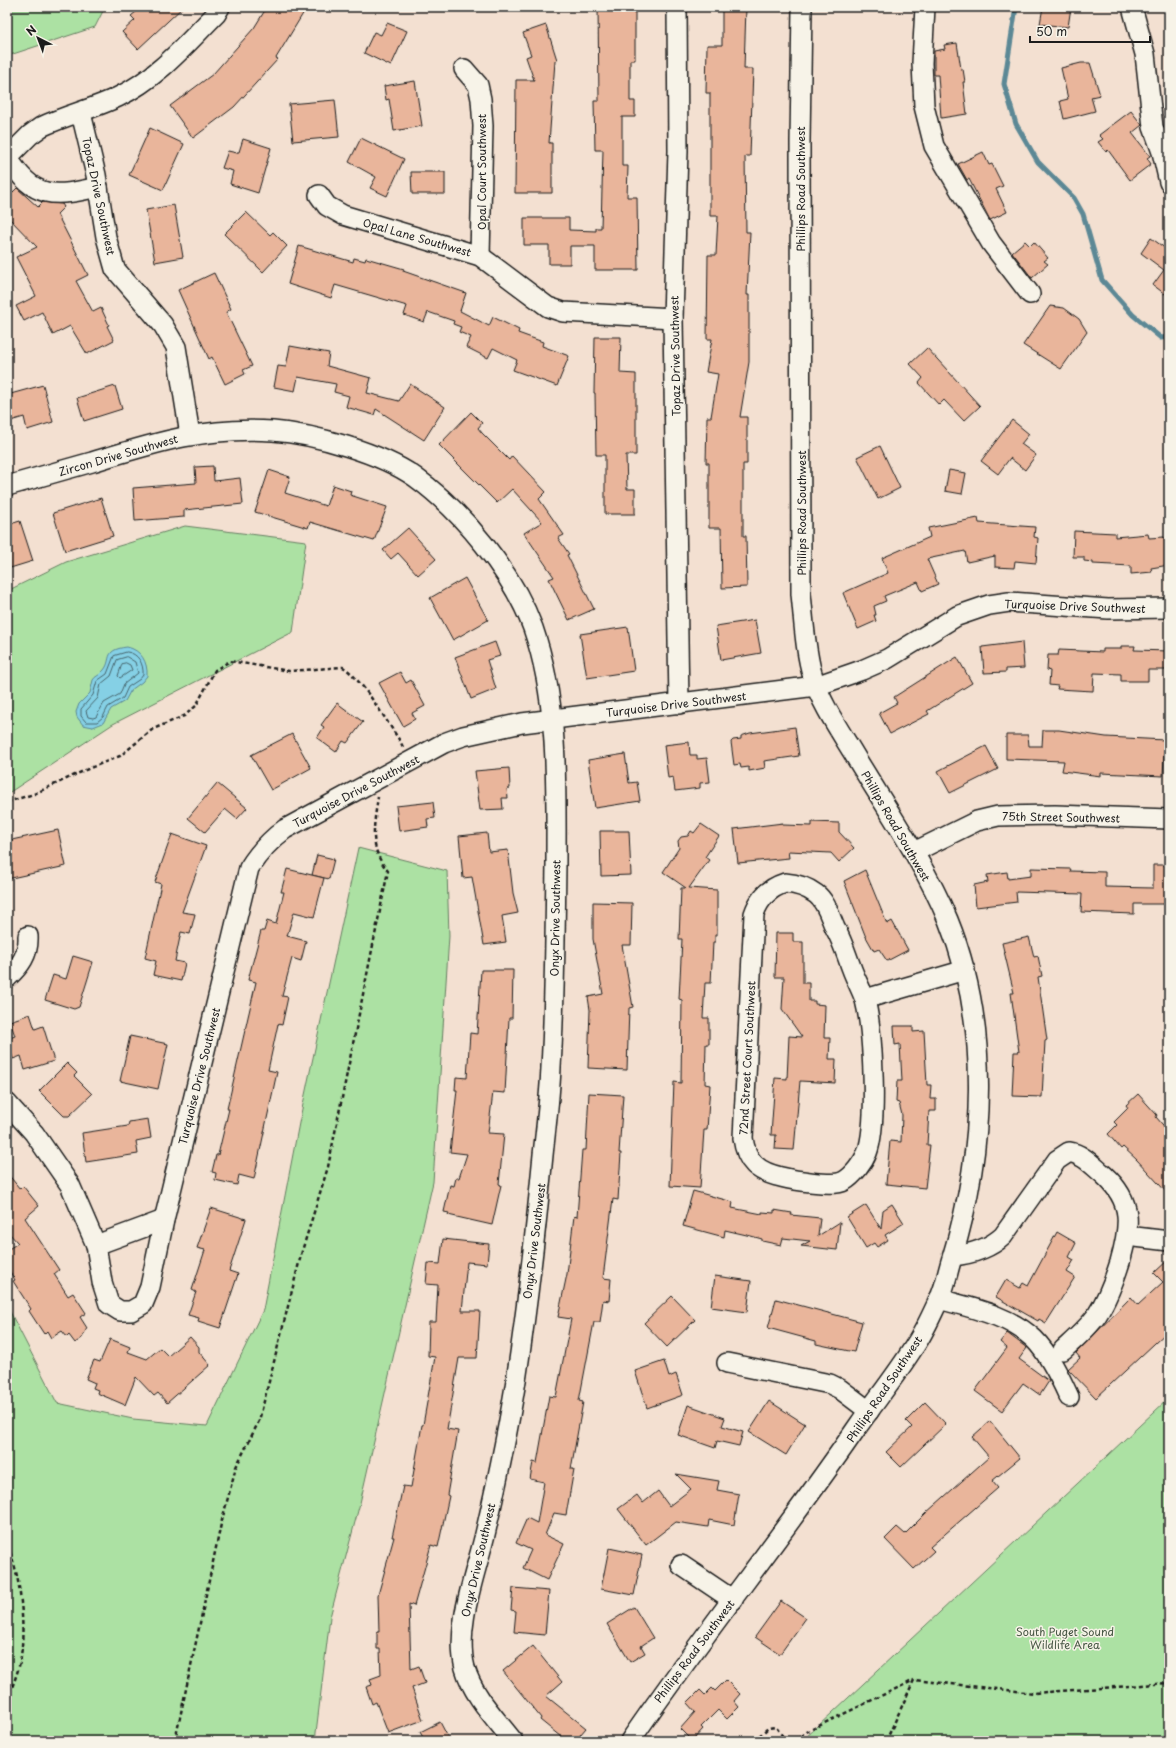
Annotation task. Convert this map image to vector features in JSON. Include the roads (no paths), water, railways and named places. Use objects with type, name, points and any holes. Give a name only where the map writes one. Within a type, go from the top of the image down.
[{"type":"street","points":[[98,187],[58,194],[45,191],[30,185],[23,180],[7,158],[30,135],[41,127],[53,121],[81,113],[119,97],[149,79],[161,70],[216,14],[220,7]]},
{"type":"street","name":"Topaz Drive Southwest","points":[[677,7],[678,151],[673,318],[679,704]]},
{"type":"street","name":"Phillips Road Southwest","points":[[630,1741],[656,1703],[816,1487],[916,1344],[939,1299],[965,1212],[978,1113],[975,1020],[965,970],[948,920],[914,852],[832,718],[816,686],[808,658],[801,594],[800,141],[802,7]]},
{"type":"street","points":[[925,7],[922,63],[924,106],[934,146],[991,243],[1030,294]]},
{"type":"street","points":[[1132,7],[1145,54],[1154,127],[1169,182]]},
{"type":"street","name":"Opal Court Southwest","points":[[464,69],[478,85],[481,99],[483,126],[480,256]]},
{"type":"street","name":"Topaz Drive Southwest","points":[[81,113],[98,187],[106,237],[115,269],[163,325],[176,347],[190,435]]},
{"type":"street","name":"Opal Lane Southwest","points":[[319,195],[327,206],[343,215],[480,256],[548,307],[563,312],[673,318]]},
{"type":"street","name":"Zircon Drive Southwest","points":[[7,486],[150,443],[190,435],[250,431],[296,434],[355,450],[397,467],[414,477],[466,524],[501,565],[531,623],[543,660],[552,719]]},
{"type":"street","name":"Turquoise Drive Southwest","points":[[7,1103],[34,1133],[70,1185],[96,1245],[102,1282],[109,1304],[120,1311],[131,1310],[143,1304],[150,1287],[164,1220],[249,868],[257,855],[270,840],[285,829],[381,776],[463,736],[497,727],[552,719],[816,686],[862,670],[887,659],[958,616],[989,604],[1009,602],[1108,609],[1169,608]]},
{"type":"street","name":"Onyx Drive Southwest","points":[[513,1741],[485,1705],[468,1677],[463,1658],[462,1627],[486,1528],[516,1378],[535,1245],[551,1069],[556,888],[556,818],[552,719]]},
{"type":"street","name":"75th Street Southwest","points":[[914,852],[977,821],[998,816],[1055,815],[1169,819]]},
{"type":"street","name":"72nd Street Court Southwest","points":[[795,884],[816,894],[822,900],[843,944],[865,999],[872,1052],[872,1112],[867,1153],[858,1168],[844,1182],[803,1182],[768,1174],[748,1159],[744,1151],[743,1138],[754,914],[757,905],[766,894],[780,885],[795,884]]},
{"type":"street","points":[[7,978],[25,957],[29,945],[28,936]]},
{"type":"street","points":[[865,999],[965,970]]},
{"type":"street","points":[[953,1256],[970,1254],[994,1245],[1003,1236],[1057,1160],[1069,1152],[1084,1158],[1112,1182],[1125,1203],[1127,1215],[1127,1236],[1113,1287],[1087,1327],[1063,1350]]},
{"type":"street","points":[[96,1245],[164,1220]]},
{"type":"street","points":[[1127,1236],[1169,1241]]},
{"type":"street","points":[[939,1299],[998,1316],[1019,1327],[1035,1339],[1051,1363],[1069,1396]]},
{"type":"street","points":[[727,1363],[830,1384],[840,1389],[868,1411]]},
{"type":"street","points":[[681,1565],[733,1600]]},
{"type":"water","points":[[127,647],[136,651],[143,657],[147,676],[142,682],[131,690],[125,701],[111,709],[103,723],[93,727],[83,725],[77,717],[76,712],[79,704],[90,693],[93,680],[105,668],[111,653],[119,648]]},
{"type":"waterway","points":[[1016,7],[1004,84],[1016,124],[1038,162],[1074,198],[1083,214],[1102,280],[1133,315],[1161,338],[1169,337]]},
{"type":"park label","name":"South Puget Sound Wildlife Area","points":[[1065,1637]]}]
